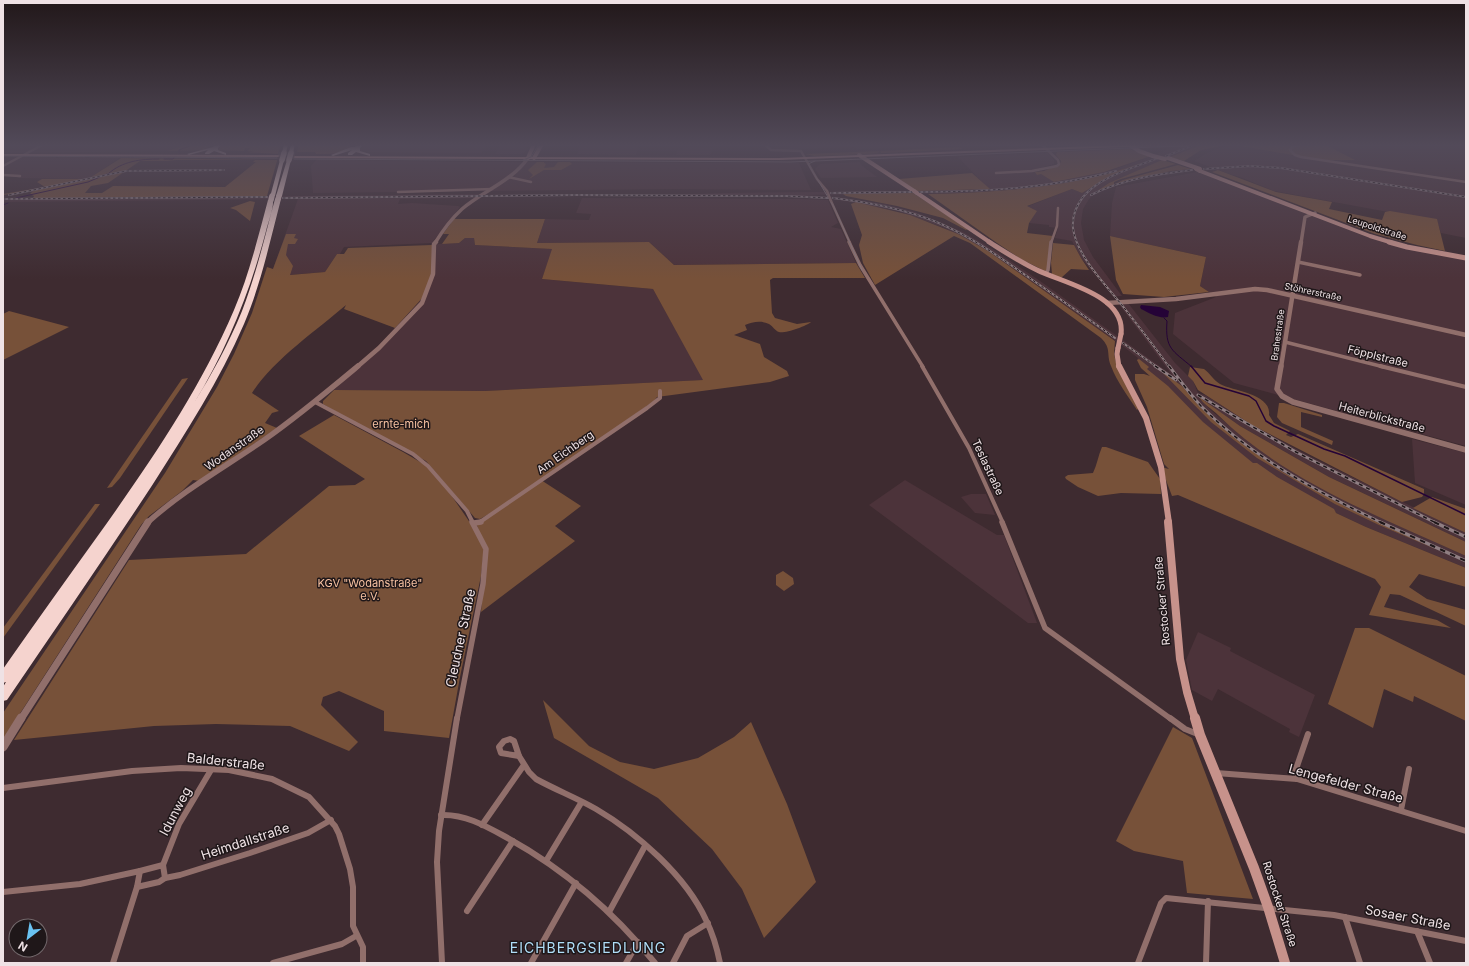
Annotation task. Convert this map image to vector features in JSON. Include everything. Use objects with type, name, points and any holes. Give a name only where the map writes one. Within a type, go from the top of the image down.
[{"type":"highway","points":[[3,696],[149,483],[203,397],[223,360],[240,322],[261,265],[276,189]]},
{"type":"highway","points":[[3,678],[173,432],[215,359],[233,323],[246,289],[278,189]]},
{"type":"main road","name":"Rostocker Straße","points":[[911,189],[1027,265],[1085,289],[1104,301],[1120,317],[1122,322],[1118,348],[1119,367],[1146,418],[1161,467],[1167,504],[1180,659],[1187,692],[1200,735],[1268,907],[1285,963]]},
{"type":"main road","name":"Leupoldstraße","points":[[1249,189],[1316,214]]},
{"type":"main road","name":"Leupoldstraße","points":[[1250,189],[1386,239],[1466,257]]},
{"type":"main road","points":[[1303,210],[1305,218]]},
{"type":"street","points":[[398,192],[489,189]]},
{"type":"street","name":"Wodanstraße","points":[[3,747],[146,523],[163,508],[315,402],[380,348],[422,303],[434,274],[434,244],[440,235],[463,208],[492,189]]},
{"type":"street","name":"Teslastraße","points":[[825,189],[860,265],[922,365],[969,448],[1002,522],[1045,628],[1186,729],[1200,735]]},
{"type":"street","points":[[1046,273],[1048,270],[1051,242],[1057,226],[1058,208]]},
{"type":"street","points":[[1305,218],[1316,214]]},
{"type":"street","name":"Brahestraße","points":[[1294,402],[1283,397],[1277,389],[1305,218]]},
{"type":"street","points":[[1298,262],[1360,275]]},
{"type":"street","name":"Stöhrerstraße","points":[[1104,301],[1176,299],[1255,289],[1293,295],[1466,335]]},
{"type":"street","name":"Föpplstraße","points":[[1285,342],[1466,387]]},
{"type":"street","name":"Am Eichberg","points":[[474,523],[480,522],[647,408],[660,398],[660,391]]},
{"type":"street","name":"Cleudner Straße","points":[[315,402],[413,454],[423,462],[467,511],[486,549],[483,584],[462,686],[441,815],[437,862],[442,963]]},
{"type":"street","name":"Heiterblickstraße","points":[[1294,402],[1466,450]]},
{"type":"street","points":[[1297,779],[1295,772],[1308,734]]},
{"type":"street","points":[[519,756],[524,765],[536,779],[603,814],[645,846],[681,882],[697,902],[708,923],[720,963]]},
{"type":"street","points":[[482,825],[524,765]]},
{"type":"street","name":"Balderstraße","points":[[3,788],[127,771],[175,769],[211,770],[257,775],[283,782],[312,800],[330,820],[340,838],[350,865],[354,897],[353,927],[356,936],[362,944],[363,963]]},
{"type":"street","points":[[1401,810],[1409,769]]},
{"type":"street","name":"Idunweg","points":[[163,865],[179,824],[211,770]]},
{"type":"street","name":"Lengefelder Straße","points":[[1216,773],[1297,779],[1466,831]]},
{"type":"street","points":[[546,861],[581,803]]},
{"type":"street","points":[[441,815],[458,815],[482,825],[513,841],[546,861],[576,883],[609,912],[638,942],[655,963]]},
{"type":"street","name":"Heimdallstraße","points":[[137,887],[159,882],[165,878],[180,875],[308,833],[330,820]]},
{"type":"street","points":[[466,911],[513,841]]},
{"type":"street","points":[[609,912],[645,846]]},
{"type":"street","points":[[3,892],[73,885],[163,865],[165,878]]},
{"type":"street","points":[[112,963],[133,895],[137,887],[140,871]]},
{"type":"street","points":[[531,963],[576,883]]},
{"type":"street","name":"Sosaer Straße","points":[[1138,963],[1161,903],[1166,898],[1268,907],[1345,917],[1417,930],[1466,941]]},
{"type":"street","points":[[1206,963],[1208,901]]},
{"type":"street","points":[[1345,917],[1360,963]]},
{"type":"street","points":[[672,963],[687,936],[708,923]]},
{"type":"street","points":[[1417,930],[1430,963]]},
{"type":"street","points":[[273,963],[342,944],[356,936]]},
{"type":"street","points":[[626,963],[638,942]]},
{"type":"shaded area","points":[[313,189],[662,189],[313,193]]},
{"type":"shaded area","points":[[680,189],[811,189],[811,190]]},
{"type":"shaded area","points":[[1025,189],[962,193],[806,195],[836,197],[884,204],[915,212],[963,232],[994,250],[1040,281],[1172,375],[1118,303],[1128,303],[1175,363],[1193,381],[1198,393],[1205,395],[1252,425],[1307,455],[1466,533],[1466,542],[1329,477],[1240,426],[1199,398],[1213,412],[1246,439],[1319,486],[1376,515],[1466,556],[1466,568],[1366,527],[1336,513],[1237,454],[1141,368],[1137,360],[1138,358],[1124,347],[988,251],[945,228],[898,211],[840,200],[809,197],[675,197],[675,195],[723,193]]},
{"type":"shaded area","points":[[1072,189],[1082,193],[1089,189],[1100,189],[1089,199],[1083,209],[1081,223],[1084,240],[1093,257],[1122,296],[1113,296],[1081,258],[1072,241],[1055,238],[1058,228],[1049,227],[1049,225],[1029,223],[1032,217],[1026,207]]},
{"type":"shaded area","points":[[1115,189],[1242,189],[1367,237],[1466,260],[1466,446],[1234,383],[1173,334],[1175,313],[1216,297],[1200,286],[1206,257],[1110,236],[1112,203]]},
{"type":"shaded area","points":[[1269,189],[1466,189],[1466,238],[1441,233],[1437,221]]},
{"type":"shaded area","points":[[482,194],[476,198],[400,199],[398,204],[412,203],[460,207],[432,243],[344,247],[340,254],[337,254],[325,272],[290,275],[273,269],[298,199],[3,202],[3,199]]},
{"type":"shaded area","points":[[582,198],[828,200],[838,223],[831,227],[841,229],[856,263],[674,265],[649,242],[537,243],[545,219],[589,220],[591,214],[576,213]]},
{"type":"shaded area","points":[[465,238],[474,238],[475,245],[553,249],[542,279],[653,289],[704,380],[485,391],[334,390],[379,348],[425,295],[434,244],[459,243]]},
{"type":"shaded area","points":[[1141,305],[1160,307],[1169,311],[1168,317],[1161,317],[1151,314],[1141,309]]},
{"type":"shaded area","points":[[1412,439],[1466,453],[1466,505],[1415,483]]},
{"type":"shaded area","points":[[905,480],[997,535],[1004,535],[1037,623],[1028,623],[869,505]]},
{"type":"shaded area","points":[[971,494],[986,494],[995,515],[975,513],[961,497]]},
{"type":"shaded area","points":[[1198,632],[1231,648],[1230,651],[1315,695],[1299,737],[1289,732],[1290,729],[1218,689],[1212,701],[1192,690],[1186,660]]},
{"type":"green space","points":[[33,189],[88,189],[85,193],[102,193],[108,189],[269,189],[267,196],[33,198],[34,196],[30,194],[33,191],[3,194]]},
{"type":"green space","points":[[914,189],[987,189],[917,191]]},
{"type":"green space","points":[[1072,189],[1027,206],[1037,211],[1029,223],[1027,233],[1053,236],[1051,239],[1047,270],[1045,271],[1021,259],[928,194]]},
{"type":"green space","points":[[1072,189],[1089,189],[1082,193]]},
{"type":"green space","points":[[1257,189],[1268,189],[1276,192],[1332,202],[1329,209],[1382,220],[1385,212],[1390,211],[1437,219],[1445,251],[1375,234]]},
{"type":"green space","points":[[913,193],[968,229],[966,230],[943,218],[897,206],[846,196],[843,194]]},
{"type":"green space","points":[[250,201],[255,202],[250,221],[236,210],[230,208]]},
{"type":"green space","points":[[856,202],[910,215],[958,234],[988,251],[1115,341],[1114,354],[1117,367],[1139,408],[1137,410],[1116,378],[1110,362],[1108,349],[1101,338],[970,243],[954,236],[875,285],[863,263],[859,245],[862,235],[851,204]]},
{"type":"green space","name":"ernte-mich","points":[[454,219],[545,219],[537,243],[649,242],[674,265],[856,263],[865,278],[773,278],[770,280],[772,313],[775,318],[797,324],[811,322],[805,326],[782,332],[766,323],[754,322],[745,325],[747,330],[734,335],[760,344],[764,357],[787,371],[789,376],[770,382],[657,397],[654,401],[541,480],[581,506],[555,526],[575,541],[481,612],[486,549],[476,523],[494,511],[480,519],[475,518],[426,461],[335,411],[323,404],[323,401],[334,390],[485,391],[703,380],[653,289],[542,279],[552,249],[475,245],[474,238],[465,238],[459,243],[442,244],[449,234],[443,234]]},
{"type":"green space","points":[[286,234],[296,234],[294,238],[298,239],[295,244],[288,244],[286,255],[293,266],[290,275],[325,272],[337,254],[344,254],[348,248],[432,245],[434,267],[425,295],[395,328],[344,309],[346,305],[296,346],[271,369],[252,393],[279,411],[272,413],[265,423],[277,428],[200,481],[193,480],[182,491],[149,516],[141,525],[3,740],[3,713],[165,473],[217,387],[234,354],[252,313],[267,267],[273,269]]},
{"type":"green space","points":[[1110,236],[1206,257],[1200,286],[1209,292],[1164,297],[1123,294],[1116,280]]},
{"type":"green space","points":[[1053,243],[1074,245],[1089,270],[1071,269],[1061,278],[1052,274],[1051,263]]},
{"type":"green space","points":[[9,311],[69,327],[3,360],[3,314]]},
{"type":"green space","points":[[1139,359],[1149,367],[1147,369],[1168,386],[1203,422],[1253,463],[1257,463],[1277,477],[1334,509],[1336,513],[1366,527],[1466,568],[1466,587],[1419,574],[1409,587],[1427,599],[1466,610],[1466,626],[1400,595],[1390,594],[1384,607],[1437,620],[1451,628],[1369,615],[1381,587],[1375,579],[1178,495],[1172,496],[1161,467],[1169,469],[1164,464],[1147,407],[1135,380],[1135,374],[1150,376],[1141,368],[1137,360]]},
{"type":"green space","points":[[1190,367],[1204,369],[1215,381],[1220,384],[1250,394],[1264,402],[1274,423],[1290,431],[1286,435],[1291,437],[1298,434],[1424,489],[1424,494],[1422,497],[1402,502],[1252,425],[1198,390],[1188,376]]},
{"type":"green space","points":[[1162,372],[1182,386],[1200,407],[1234,437],[1281,471],[1346,507],[1440,551],[1335,504],[1257,458],[1211,422]]},
{"type":"green space","points":[[188,378],[120,478],[112,487],[107,488],[182,379]]},
{"type":"green space","points":[[1199,397],[1240,426],[1329,477],[1466,542],[1466,556],[1368,512],[1304,479],[1273,460],[1245,439]]},
{"type":"green space","points":[[1279,403],[1284,403],[1322,415],[1322,417],[1301,412],[1301,427],[1333,441],[1332,445],[1282,423],[1277,417]]},
{"type":"green space","name":"KGV \"Wodanstraße\" e.V.","points":[[334,415],[427,466],[449,492],[473,527],[484,550],[481,576],[449,738],[384,731],[384,711],[339,691],[323,697],[321,705],[358,742],[349,751],[290,726],[216,724],[154,726],[14,740],[129,560],[246,554],[329,486],[355,485],[365,479],[299,436]]},
{"type":"green space","points":[[1102,447],[1106,447],[1148,462],[1160,479],[1161,494],[1121,493],[1098,496],[1078,487],[1066,479],[1065,477],[1068,475],[1093,473]]},
{"type":"green space","points":[[1432,497],[1466,509],[1466,533],[1413,508]]},
{"type":"green space","points":[[95,504],[100,504],[3,638],[3,628]]},
{"type":"green space","points":[[783,571],[793,578],[794,584],[784,591],[776,585],[776,575]]},
{"type":"green space","points":[[1355,628],[1369,628],[1466,676],[1466,721],[1414,696],[1413,702],[1384,689],[1373,728],[1328,704]]},
{"type":"green space","points":[[543,700],[589,746],[620,762],[654,769],[698,758],[734,737],[751,722],[787,804],[816,882],[764,938],[742,889],[712,849],[658,798],[554,738]]},
{"type":"green space","points":[[1173,727],[1192,738],[1253,899],[1187,893],[1183,861],[1134,851],[1116,841]]},
{"type":"waterway","points":[[16,198],[56,189]]},
{"type":"waterway","points":[[3,205],[8,203]]},
{"type":"waterway","points":[[1164,318],[1167,321],[1167,338],[1171,348],[1179,357],[1192,367]]},
{"type":"waterway","points":[[1192,367],[1205,383],[1249,396],[1256,401],[1266,421],[1274,426],[1324,449],[1345,456],[1466,515]]},
{"type":"tram line","points":[[823,189],[834,207],[862,270]]},
{"type":"railway","points":[[9,195],[38,189]]},
{"type":"railway","points":[[918,192],[1004,189]]},
{"type":"railway","points":[[1091,189],[1083,197],[1076,208],[1073,219],[1075,239],[1086,260],[1094,271],[1142,330],[1169,367]]},
{"type":"railway","points":[[1091,195],[1103,189]]},
{"type":"railway","points":[[1415,189],[1466,197]]},
{"type":"railway","points":[[831,193],[913,192]]},
{"type":"railway","points":[[283,198],[577,195],[786,196],[828,198]]},
{"type":"railway","points":[[3,199],[267,197]]},
{"type":"railway","points":[[833,198],[897,209],[922,216],[956,231],[998,256],[1115,338]]},
{"type":"railway","points":[[1123,343],[1157,367]]},
{"type":"railway","points":[[1155,366],[1176,380]]},
{"type":"railway","points":[[1169,366],[1201,406],[1241,441],[1263,457],[1310,486],[1380,522]]},
{"type":"railway","points":[[1198,395],[1296,452],[1434,522]]},
{"type":"railway","points":[[1380,522],[1466,561]]},
{"type":"railway","points":[[1434,522],[1466,537]]},
{"type":"district","name":"EICHBERGSIEDLUNG","points":[[588,948]]}]
